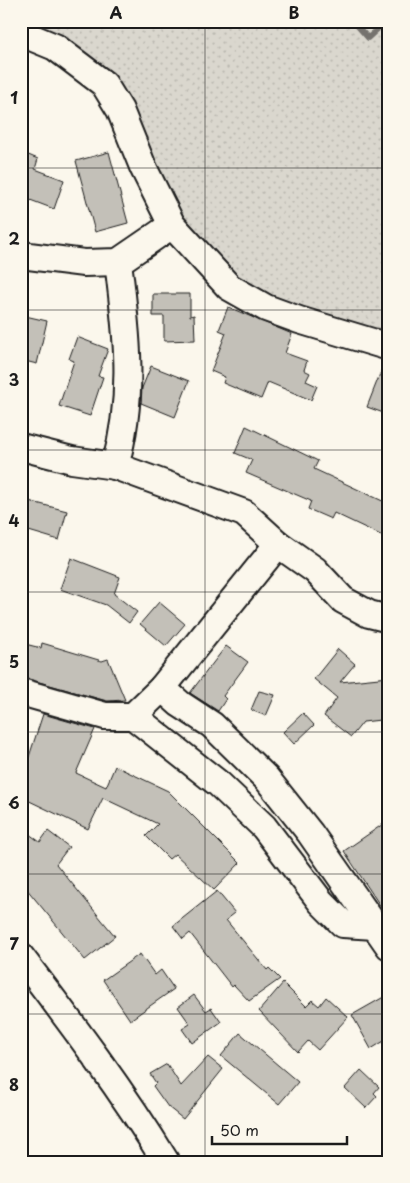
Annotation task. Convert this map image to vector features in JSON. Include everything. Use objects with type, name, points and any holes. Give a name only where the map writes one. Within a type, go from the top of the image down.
[{"type":"street","points":[[21,32],[56,47],[104,84],[120,110],[143,166],[172,225],[229,287],[266,308],[389,347]]},
{"type":"street","points":[[21,255],[84,262],[118,262],[172,225]]},
{"type":"street","points":[[115,466],[124,434],[128,349],[118,262]]},
{"type":"street","points":[[21,447],[72,460],[115,466],[244,513],[278,544],[315,570],[343,600],[369,614],[389,619]]},
{"type":"street","points":[[133,716],[162,688],[278,544]]},
{"type":"street","points":[[162,688],[180,704],[212,725],[266,779],[310,833],[382,936]]},
{"type":"street","points":[[21,692],[105,716],[133,716],[220,784],[264,827],[321,902],[343,924],[382,936]]},
{"type":"street","points":[[21,957],[88,1045],[134,1110],[166,1162]]},
{"type":"shaded area","points":[[24,21],[389,21],[389,334],[321,317],[238,282],[171,210],[130,104],[85,52]]},
{"type":"building","points":[[21,152],[38,159],[35,169],[64,180],[54,209],[25,198],[24,202],[21,201]]},
{"type":"building","points":[[109,152],[128,223],[95,232],[76,161]]},
{"type":"building","points":[[153,294],[190,294],[190,316],[194,315],[195,340],[164,341],[164,316],[153,316]]},
{"type":"building","points":[[228,307],[292,334],[285,353],[307,361],[304,370],[310,373],[306,381],[317,386],[311,400],[268,382],[261,399],[223,383],[225,377],[211,371],[226,333],[219,330]]},
{"type":"building","points":[[21,315],[47,321],[37,364],[21,360]]},
{"type":"building","points":[[77,337],[108,349],[98,376],[103,377],[90,416],[59,406],[74,361],[69,359]]},
{"type":"building","points":[[385,361],[389,362],[389,415],[367,407]]},
{"type":"building","points":[[151,366],[189,381],[175,417],[141,403],[142,388]]},
{"type":"building","points":[[246,426],[318,461],[314,469],[389,504],[389,539],[334,513],[331,519],[308,509],[311,501],[246,473],[252,460],[235,453]]},
{"type":"building","points":[[21,499],[67,511],[59,540],[22,529]]},
{"type":"building","points":[[71,558],[120,577],[114,594],[137,612],[129,623],[106,605],[60,589]]},
{"type":"building","points":[[159,602],[185,624],[166,646],[140,624]]},
{"type":"building","points":[[21,643],[41,648],[42,643],[102,661],[108,659],[125,700],[107,701],[21,677]]},
{"type":"building","points":[[226,646],[248,662],[223,696],[226,699],[218,711],[190,693]]},
{"type":"building","points":[[338,649],[355,664],[340,682],[389,677],[389,719],[363,722],[351,737],[324,716],[337,698],[314,679]]},
{"type":"building","points":[[259,691],[275,695],[266,716],[251,710]]},
{"type":"building","points":[[303,713],[314,725],[294,744],[283,732]]},
{"type":"building","points":[[43,714],[95,729],[76,773],[106,787],[115,766],[168,791],[240,863],[214,890],[175,854],[169,859],[146,836],[158,824],[103,798],[88,829],[21,797],[21,781]]},
{"type":"building","points":[[389,820],[389,919],[344,851]]},
{"type":"building","points":[[21,828],[40,842],[48,831],[69,847],[56,864],[115,936],[85,960],[21,882]]},
{"type":"building","points":[[217,891],[235,913],[226,920],[267,970],[269,968],[280,979],[249,1001],[234,985],[232,987],[190,933],[183,939],[173,926]]},
{"type":"building","points":[[140,954],[155,975],[161,970],[174,989],[130,1020],[103,980]]},
{"type":"building","points":[[283,983],[306,1006],[312,1000],[319,1006],[326,997],[348,1017],[318,1050],[308,1041],[298,1052],[259,1011]]},
{"type":"building","points":[[389,994],[389,1038],[371,1049],[352,1015]]},
{"type":"building","points":[[194,995],[206,1011],[211,1008],[221,1022],[192,1043],[182,1029],[190,1024],[178,1007]]},
{"type":"building","points":[[240,1033],[298,1082],[279,1104],[221,1056]]},
{"type":"building","points":[[208,1057],[223,1069],[183,1119],[168,1107],[153,1086],[156,1083],[150,1074],[167,1064],[181,1086]]},
{"type":"building","points":[[361,1070],[379,1087],[374,1093],[377,1096],[366,1108],[345,1088]]},
{"type":"waterway","points":[[353,21],[368,38],[381,26],[389,32]]}]
